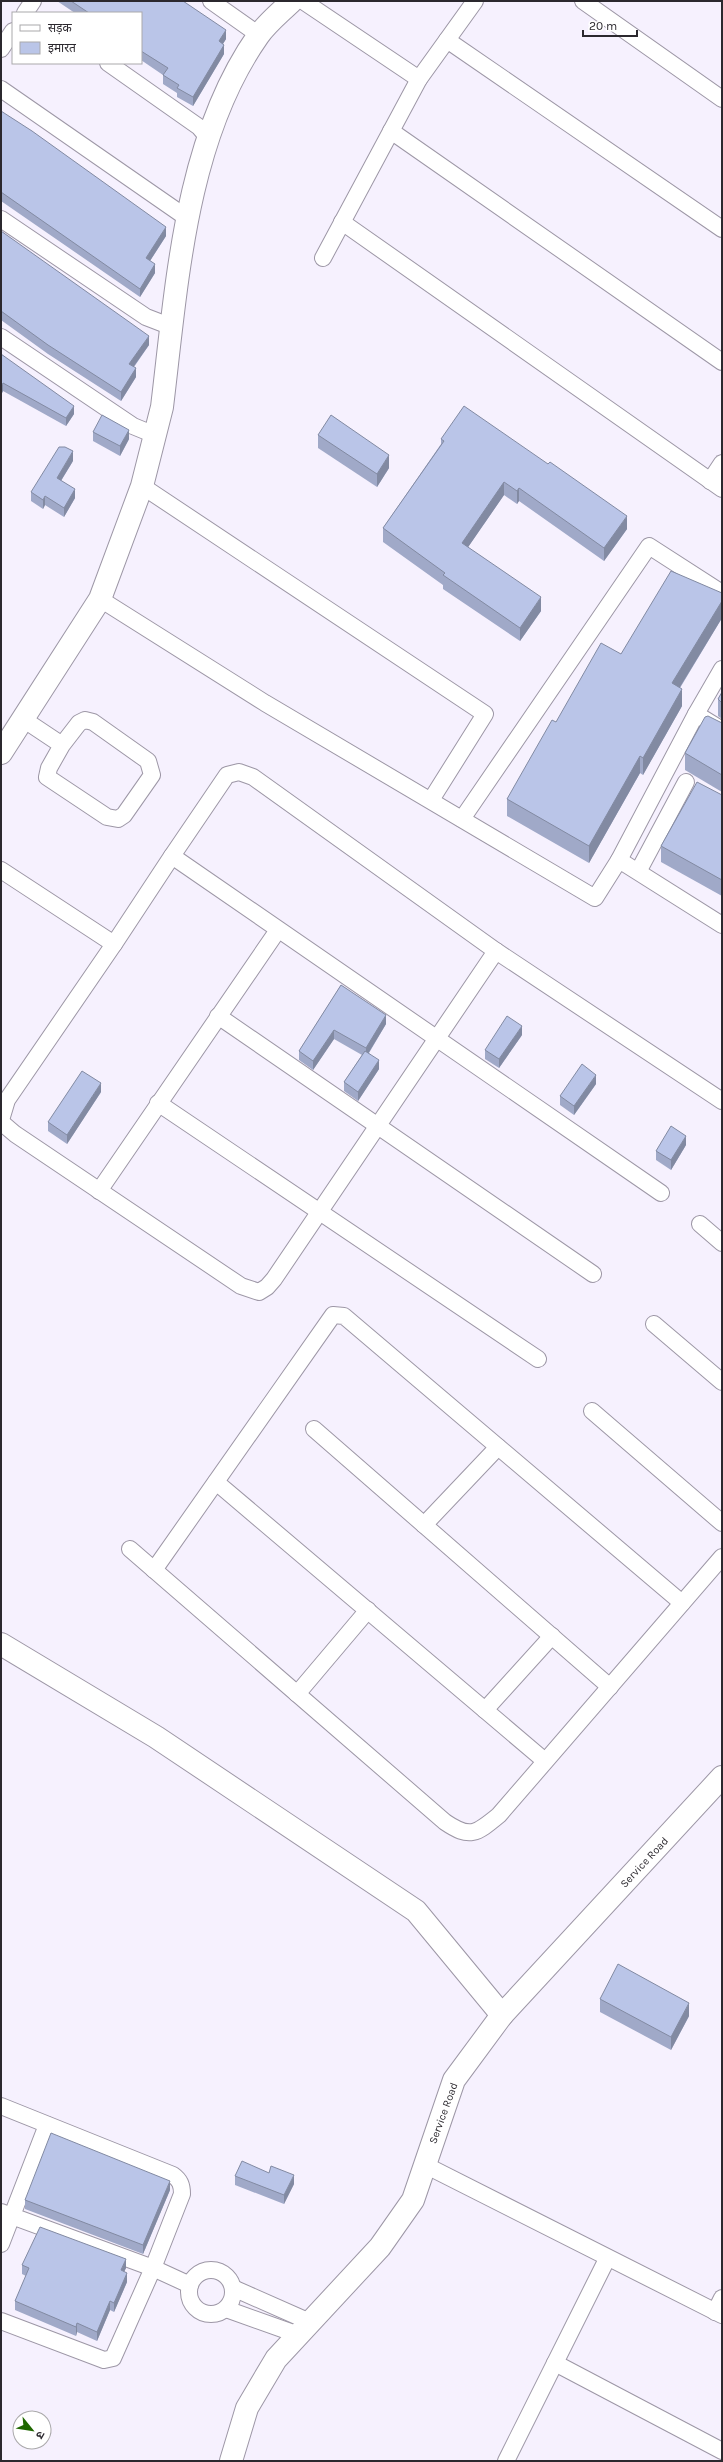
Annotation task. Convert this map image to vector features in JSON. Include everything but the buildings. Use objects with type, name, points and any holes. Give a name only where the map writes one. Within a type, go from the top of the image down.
[{"type":"street","points":[[211,1],[259,35]]},
{"type":"street","points":[[1,753],[100,599],[142,486],[162,407],[186,218],[209,139],[221,102],[259,35],[292,1]]},
{"type":"street","points":[[303,1],[419,79]]},
{"type":"street","points":[[323,258],[419,79],[474,1]]},
{"type":"street","points":[[583,1],[722,99]]},
{"type":"street","points":[[1,49],[12,32]]},
{"type":"street","points":[[447,40],[722,229]]},
{"type":"street","points":[[109,64],[199,127],[209,139]]},
{"type":"street","points":[[1,89],[186,218]]},
{"type":"street","points":[[391,131],[722,362]]},
{"type":"street","points":[[1,219],[146,317],[172,327]]},
{"type":"street","points":[[342,222],[716,485],[722,463]]},
{"type":"street","points":[[1,338],[133,426],[155,435]]},
{"type":"street","points":[[142,486],[485,714],[431,800]]},
{"type":"street","points":[[462,818],[649,546],[722,593]]},
{"type":"street","points":[[100,599],[265,703],[462,818],[595,898],[619,860],[696,714],[722,669]]},
{"type":"street","points":[[696,714],[722,730]]},
{"type":"street","points":[[23,719],[62,745]]},
{"type":"street","points":[[85,720],[93,722],[148,761],[152,775],[124,815],[118,819],[107,817],[47,777],[49,768],[62,745],[79,723],[85,720]]},
{"type":"street","points":[[639,870],[692,786],[666,770]]},
{"type":"street","points":[[496,951],[379,1127],[274,1279],[267,1287],[259,1292],[241,1286],[15,1134],[1,1121],[7,1100],[114,944],[172,856],[227,776],[238,772],[253,778],[496,951],[722,1101]]},
{"type":"street","points":[[172,856],[661,1193]]},
{"type":"street","points":[[619,860],[639,870],[722,925]]},
{"type":"street","points":[[1,870],[114,944]]},
{"type":"street","points":[[99,1191],[278,930]]},
{"type":"street","points":[[218,1016],[593,1274]]},
{"type":"street","points":[[158,1103],[319,1213],[538,1359]]},
{"type":"street","points":[[700,1224],[722,1244]]},
{"type":"street","points":[[154,1570],[333,1315],[344,1316],[682,1603]]},
{"type":"street","points":[[654,1324],[722,1382]]},
{"type":"street","points":[[592,1411],[722,1523]]},
{"type":"street","points":[[314,1429],[610,1687]]},
{"type":"street","points":[[424,1525],[498,1446]]},
{"type":"street","points":[[216,1482],[545,1761]]},
{"type":"street","points":[[130,1549],[445,1822],[461,1833],[478,1831],[493,1819],[610,1687],[722,1557]]},
{"type":"street","points":[[297,1694],[368,1610]]},
{"type":"street","points":[[485,1710],[552,1636]]},
{"type":"street","points":[[1,1644],[156,1737],[416,1911],[502,2015]]},
{"type":"street","name":"Service Road","points":[[231,2461],[247,2408],[276,2359],[380,2247],[413,2200],[454,2080],[502,2015],[722,1777]]},
{"type":"street","points":[[1,2106],[178,2178],[182,2187],[182,2194],[153,2268],[116,2354],[109,2360],[97,2358],[1,2321]]},
{"type":"street","points":[[1,2244],[6,2214],[47,2125]]},
{"type":"street","points":[[425,2165],[607,2259],[720,2308]]},
{"type":"street","points":[[6,2214],[153,2268],[190,2285]]},
{"type":"street","points":[[506,2461],[607,2259]]},
{"type":"street","points":[[216,2270],[229,2278],[233,2288],[232,2300],[226,2309],[216,2314],[202,2312],[192,2303],[190,2285],[202,2272],[216,2270]]},
{"type":"street","points":[[233,2288],[305,2329]]},
{"type":"street","points":[[226,2309],[305,2329]]},
{"type":"street","points":[[555,2363],[722,2451]]}]
